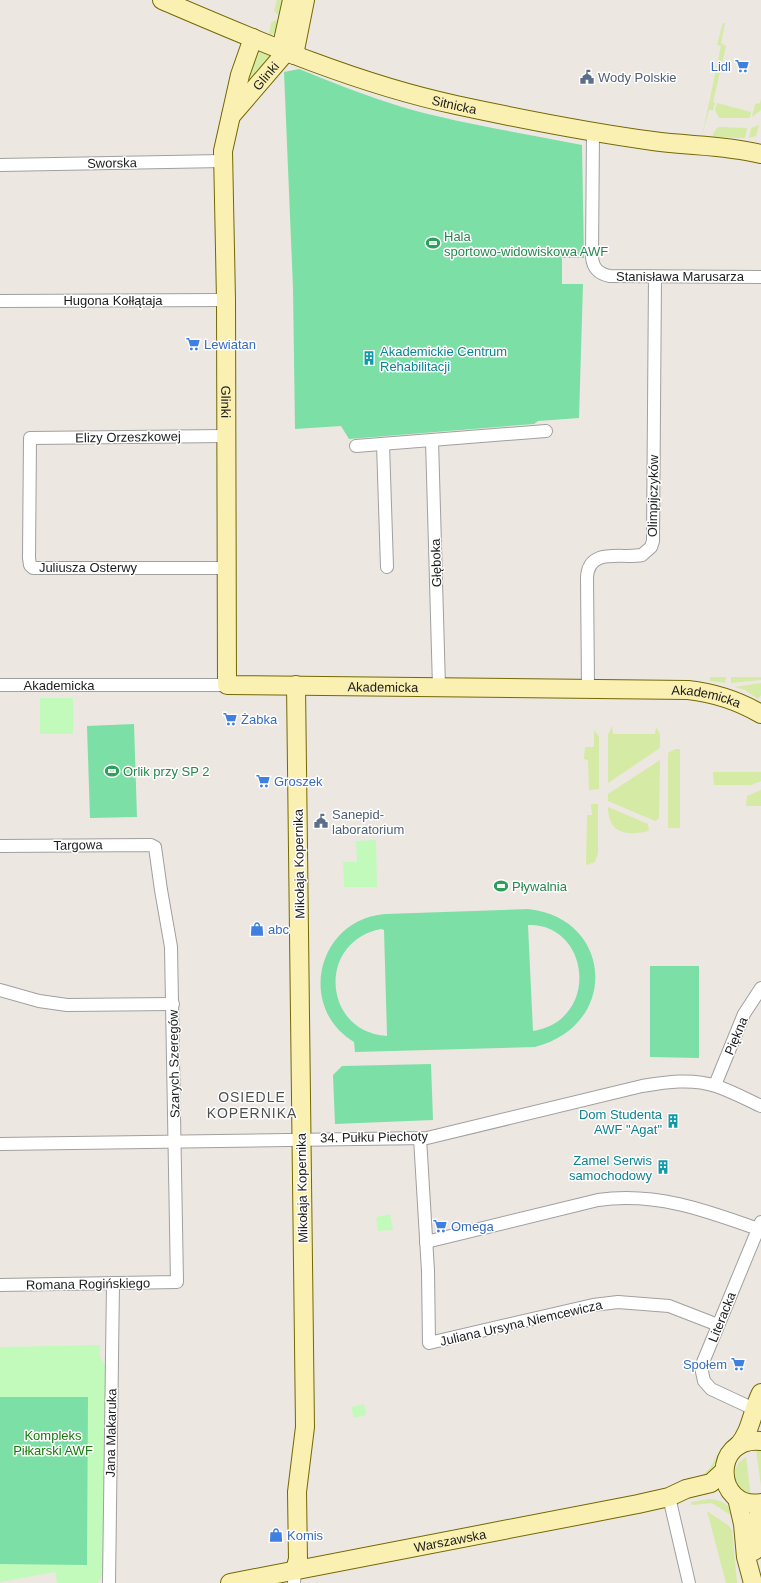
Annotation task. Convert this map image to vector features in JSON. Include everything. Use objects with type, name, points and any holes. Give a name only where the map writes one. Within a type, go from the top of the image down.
[{"type":"street","name":"Sitnicka","points":[[162,0],[287,52],[379,85],[416,95],[463,106],[593,131],[653,141],[737,149],[761,154]]},
{"type":"street","points":[[287,52],[292,0]]},
{"type":"street","points":[[287,52],[305,0]]},
{"type":"street","name":"Glinki","points":[[227,685],[226,300],[223,151],[229,118],[240,75],[253,38]]},
{"type":"street","name":"Glinki","points":[[229,118],[287,52]]},
{"type":"street","name":"Stanisława Marusarza","points":[[593,131],[592,257],[595,269],[610,276],[761,277]]},
{"type":"street","name":"Sworska","points":[[0,165],[223,161]]},
{"type":"street","name":"Olimpijczyków","points":[[588,688],[586,577],[588,566],[598,558],[642,556],[651,547],[653,541],[655,277]]},
{"type":"street","name":"Hugona Kołłątaja","points":[[0,300],[226,300]]},
{"type":"street","points":[[356,446],[546,431]]},
{"type":"street","name":"Elizy Orzeszkowej","points":[[30,438],[226,436]]},
{"type":"street","name":"Juliusza Osterwy","points":[[30,438],[29,558],[30,565],[33,568],[226,568]]},
{"type":"street","name":"Głęboka","points":[[432,440],[439,687]]},
{"type":"street","points":[[383,444],[387,567]]},
{"type":"street","name":"Akademicka","points":[[0,685],[296,685],[688,690],[710,692],[732,699],[761,714]]},
{"type":"street","name":"Mikołaja Kopernika","points":[[295,1577],[298,1559],[297,1492],[305,1427],[296,685]]},
{"type":"street","name":"Targowa","points":[[0,846],[151,844],[156,848]]},
{"type":"street","name":"Szarych Szeregów","points":[[156,848],[160,890],[171,947],[177,1282]]},
{"type":"street","name":"Piękna","points":[[716,1086],[744,1014],[761,988]]},
{"type":"street","points":[[0,990],[39,1001],[66,1005],[173,1004]]},
{"type":"street","name":"34. Pułku Piechoty","points":[[0,1144],[427,1138],[642,1086],[680,1081],[716,1086],[761,1106]]},
{"type":"street","name":"Juliana Ursyna Niemcewicza","points":[[420,1138],[428,1272],[428,1343],[593,1305],[618,1302],[669,1306],[718,1325]]},
{"type":"street","points":[[426,1242],[598,1200],[618,1198],[646,1199],[690,1206],[760,1226]]},
{"type":"street","name":"Literacka","points":[[758,1401],[710,1390],[704,1381],[702,1367],[760,1226]]},
{"type":"street","name":"Romana Rogińskiego","points":[[0,1285],[177,1282]]},
{"type":"street","name":"Jana Makaruka","points":[[109,1583],[113,1284]]},
{"type":"street","points":[[752,1582],[746,1557],[743,1524],[736,1497],[726,1482],[724,1471],[728,1457],[746,1436],[758,1401]]},
{"type":"street","points":[[738,1446],[750,1441],[761,1441]]},
{"type":"street","name":"Warszawska","points":[[230,1583],[295,1577],[669,1497],[686,1489],[711,1483],[724,1471]]},
{"type":"street","name":"Warszawska","points":[[669,1497],[688,1499],[716,1494],[736,1497],[749,1503],[761,1503]]},
{"type":"street","points":[[669,1497],[689,1583]]},
{"type":"street","points":[[752,1582],[756,1522],[761,1508]]},
{"type":"green space","points":[[277,0],[286,0],[283,16],[274,11]]},
{"type":"green space","points":[[275,20],[282,22],[276,32],[269,36],[271,23]]},
{"type":"green space","points":[[723,23],[725,23],[721,43],[726,46],[713,102],[715,103],[713,110],[709,110],[702,136],[721,46],[717,45]]},
{"type":"green space","points":[[259,50],[273,55],[247,90],[249,63]]},
{"type":"green space","points":[[299,69],[376,98],[424,113],[582,145],[584,258],[562,258],[562,284],[583,284],[579,418],[538,421],[534,424],[349,439],[341,426],[295,429],[293,288],[284,72]]},
{"type":"green space","points":[[761,99],[761,110],[752,117],[755,104],[760,103]]},
{"type":"green space","points":[[717,103],[751,112],[750,118],[719,118],[715,110]]},
{"type":"green space","points":[[759,125],[756,136],[749,138],[751,128]]},
{"type":"green space","points":[[717,128],[747,128],[745,138],[713,137],[713,134]]},
{"type":"green space","points":[[710,677],[726,677],[725,683],[710,681]]},
{"type":"green space","points":[[731,677],[761,677],[761,680],[731,683]]},
{"type":"green space","points":[[761,683],[761,695],[758,699],[745,690],[735,687]]},
{"type":"green space","points":[[40,698],[73,698],[73,734],[40,734]]},
{"type":"green space","name":"Orlik przy SP 2","points":[[134,724],[137,817],[90,818],[87,726]]},
{"type":"green space","points":[[612,726],[613,734],[655,734],[656,727],[660,734],[660,748],[608,783],[608,735]]},
{"type":"green space","points":[[594,730],[599,737],[599,789],[589,790],[588,760],[584,759],[585,747],[594,747]]},
{"type":"green space","points":[[675,749],[680,749],[680,828],[668,828],[668,753]]},
{"type":"green space","points":[[660,760],[659,818],[655,821],[608,801],[608,794]]},
{"type":"green space","points":[[713,772],[761,772],[761,781],[751,785],[714,785]]},
{"type":"green space","points":[[761,790],[761,806],[746,806],[747,796]]},
{"type":"green space","points":[[591,804],[598,804],[598,853],[595,862],[586,865],[587,815],[592,815]]},
{"type":"green space","points":[[608,807],[648,824],[649,831],[641,833],[626,833],[620,831],[611,823]]},
{"type":"green space","points":[[376,840],[377,887],[344,887],[343,862],[357,862],[356,841]]},
{"type":"green space","points":[[528,909],[556,917],[577,931],[590,951],[595,973],[593,996],[582,1017],[563,1035],[535,1047],[355,1052],[354,1042],[336,1027],[325,1008],[321,987],[323,967],[330,947],[344,931],[362,920],[385,914]],"holes":[[[528,925],[549,929],[564,939],[575,955],[579,973],[578,992],[570,1010],[555,1023],[533,1031]],[[381,929],[384,930],[387,1036],[365,1031],[350,1019],[340,1004],[336,986],[338,967],[346,950],[360,937]]]},
{"type":"green space","points":[[650,966],[699,966],[699,1058],[650,1057]]},
{"type":"green space","points":[[431,1064],[433,1120],[335,1124],[333,1075],[342,1066]]},
{"type":"green space","points":[[390,1214],[393,1230],[378,1231],[376,1217]]},
{"type":"green space","name":"Kompleks Piłkarski AWF","points":[[100,1345],[100,1357],[105,1365],[108,1366],[103,1575],[98,1583],[57,1583],[55,1572],[0,1582],[0,1347]]},
{"type":"green space","points":[[0,1397],[88,1397],[87,1565],[0,1564]]},
{"type":"green space","points":[[364,1404],[366,1415],[354,1418],[351,1407]]},
{"type":"green space","points":[[744,1416],[746,1417],[744,1428],[738,1440],[725,1452],[706,1478],[702,1481],[688,1485],[688,1482],[701,1477],[710,1468],[720,1450],[738,1433]]},
{"type":"green space","points":[[756,1449],[761,1450],[761,1486]]},
{"type":"green space","points":[[746,1457],[751,1498],[736,1488],[735,1483],[735,1470],[739,1463]]},
{"type":"green space","points":[[709,1499],[725,1504],[731,1510],[735,1518],[712,1503],[692,1505],[691,1502]]},
{"type":"green space","points":[[707,1511],[729,1526],[732,1531],[737,1583],[726,1583]]},
{"type":"place","name":"Lidl","points":[[742,66]]},
{"type":"place","name":"Wody Polskie","points":[[587,77]]},
{"type":"place","name":"Hala sportowo-widowiskowa AWF","points":[[433,243]]},
{"type":"place","name":"Lewiatan","points":[[193,344]]},
{"type":"place","name":"Akademickie Centrum Rehabilitacji","points":[[369,358]]},
{"type":"place","name":"Żabka","points":[[230,719]]},
{"type":"place","name":"Orlik przy SP 2","points":[[112,771]]},
{"type":"place","name":"Groszek","points":[[263,781]]},
{"type":"place","name":"Sanepid- laboratorium","points":[[321,821]]},
{"type":"place","name":"Pływalnia","points":[[501,886]]},
{"type":"place","name":"abc","points":[[257,929]]},
{"type":"place","name":"Dom Studenta AWF \"Agat\"","points":[[673,1121]]},
{"type":"place","name":"Zamel Serwis samochodowy","points":[[663,1167]]},
{"type":"place","name":"Omega","points":[[440,1226]]},
{"type":"place","name":"Społem","points":[[738,1364]]},
{"type":"place","name":"Komis","points":[[276,1535]]},
{"type":"district","name":"OSIEDLE KOPERNIKA","points":[[252,1106]]}]
